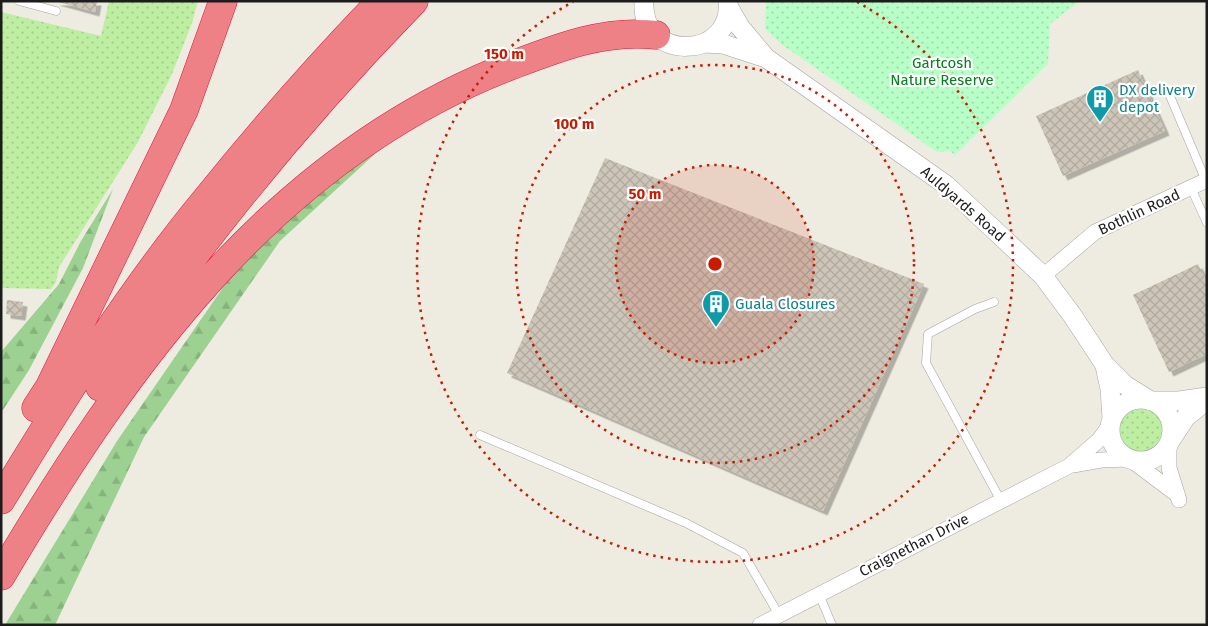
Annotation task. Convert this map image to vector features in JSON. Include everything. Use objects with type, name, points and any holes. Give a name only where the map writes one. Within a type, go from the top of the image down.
[{"type":"highway","points":[[1,465],[49,388],[164,154],[194,83],[223,1]]},
{"type":"highway","points":[[1,500],[88,361],[207,198],[307,79],[381,1]]},
{"type":"highway","points":[[1,549],[103,383],[210,233],[313,110],[414,1]]},
{"type":"highway","points":[[1,576],[37,515],[130,376],[214,273],[293,196],[384,130],[463,86],[532,58],[587,40],[613,34],[648,18]]},
{"type":"street","points":[[635,1],[648,18]]},
{"type":"street","points":[[704,43],[722,28],[728,4]]},
{"type":"street","name":"Auldyards Road","points":[[728,4],[740,26],[766,58],[946,185],[1043,276],[1072,315],[1105,365],[1126,385],[1150,401]]},
{"type":"street","name":"Auldyards Road","points":[[648,18],[666,43],[679,47],[692,47],[704,43],[724,44],[766,58]]},
{"type":"street","name":"Bothlin Road","points":[[1043,276],[1095,232],[1207,181]]},
{"type":"street","name":"Auldyards Road","points":[[1105,365],[1110,384],[1111,420]]},
{"type":"street","points":[[1150,401],[1160,405],[1171,421],[1168,468],[1177,497],[1121,455],[1111,440],[1111,420],[1117,411],[1131,401],[1150,401],[1188,401],[1207,398]]},
{"type":"street","points":[[1130,460],[1140,462],[1157,457],[1170,442],[1186,417],[1207,398]]},
{"type":"street","name":"Craignethan Drive","points":[[760,625],[1069,466],[1100,440],[1111,420]]},
{"type":"street","name":"Craignethan Drive","points":[[1069,466],[1102,460],[1130,460]]},
{"type":"lane","points":[[19,1],[56,11]]},
{"type":"lane","name":"Bothlin Road","points":[[1170,96],[1207,181]]},
{"type":"lane","name":"Bothlin Road","points":[[1191,188],[1207,223]]},
{"type":"lane","points":[[994,302],[975,309],[928,334],[926,363],[1001,501]]},
{"type":"lane","points":[[480,435],[686,523],[743,553],[779,615]]},
{"type":"lane","points":[[819,594],[832,625]]},
{"type":"green space","points":[[109,1],[198,1],[192,23],[172,74],[138,142],[59,267],[56,282],[51,289],[3,288],[1,284],[1,12],[101,36]]},
{"type":"green space","name":"Gartcosh Nature Reserve","points":[[766,1],[1080,1],[1050,24],[1048,64],[955,155],[950,151],[937,152],[781,44],[765,29]]},
{"type":"green space","points":[[388,142],[280,241],[144,437],[55,625],[5,625],[117,441],[233,273],[332,169]]},
{"type":"green space","points":[[113,189],[83,268],[29,370],[1,413],[1,352],[59,284],[81,241]]},
{"type":"green space","points":[[1141,409],[1153,413],[1159,419],[1163,431],[1159,443],[1153,449],[1141,453],[1129,449],[1123,443],[1119,431],[1123,419],[1129,413]]},
{"type":"building","points":[[55,1],[97,1],[95,12]]},
{"type":"building","name":"DX delivery depot","points":[[1138,70],[1165,131],[1063,176],[1036,116]]},
{"type":"building","name":"Guala Closures","points":[[605,158],[924,284],[823,511],[507,373]]},
{"type":"building","points":[[1198,264],[1207,282],[1207,354],[1169,372],[1133,295]]},
{"type":"building","points":[[7,300],[23,302],[21,316],[6,314]]},
{"type":"place","name":"DX delivery depot","points":[[1100,123]]},
{"type":"place","name":"Guala Closures","points":[[716,328]]}]
